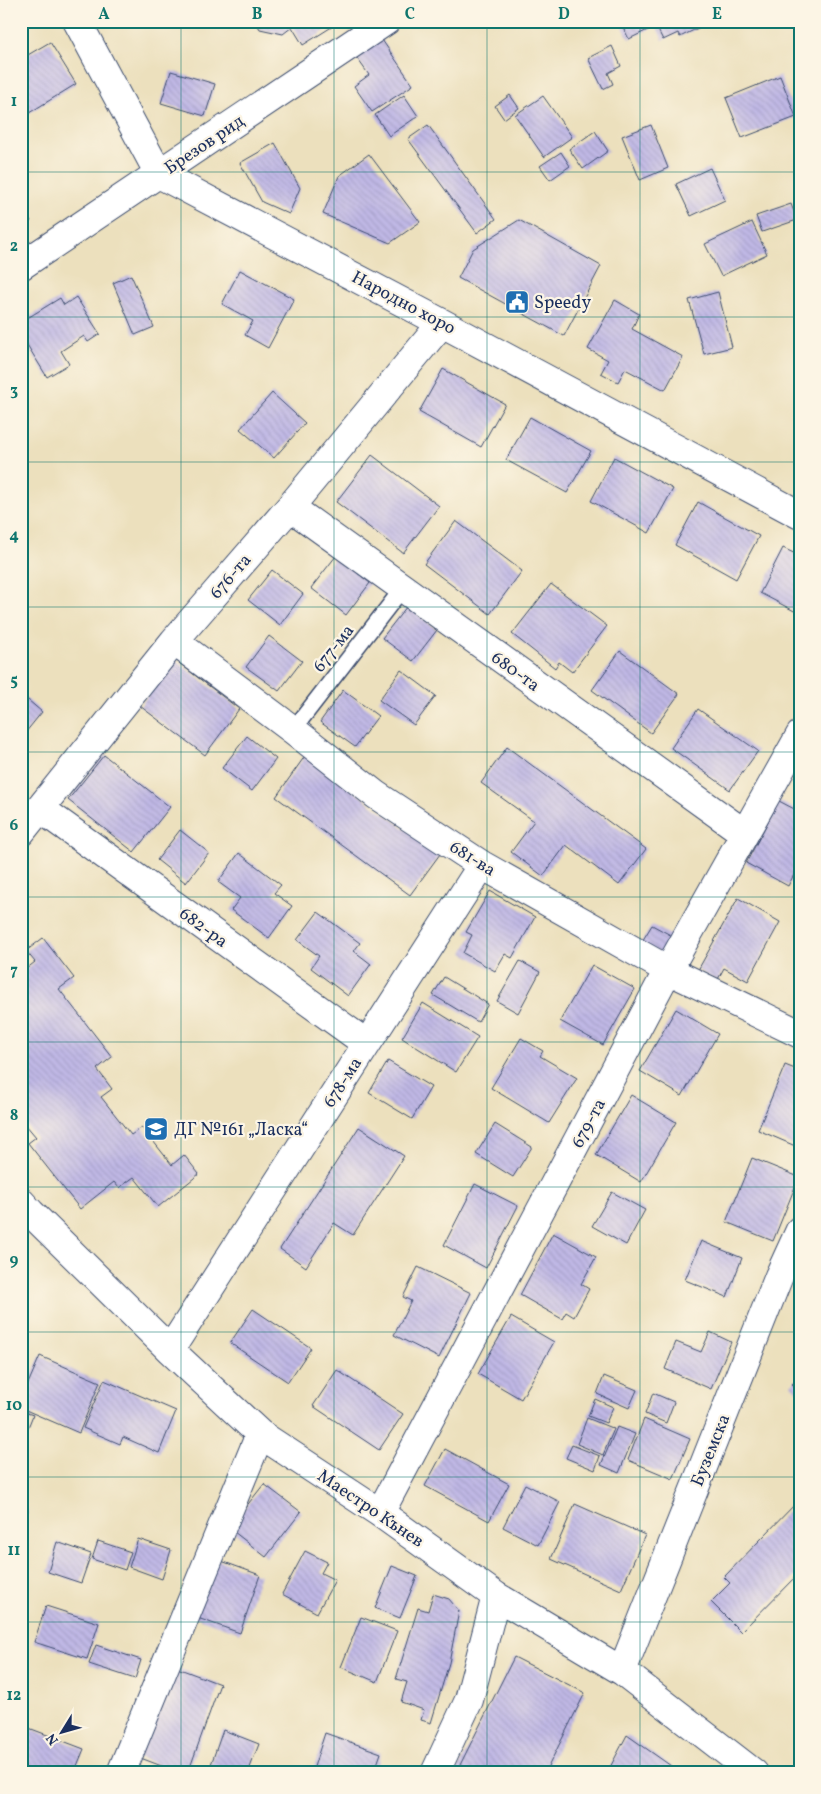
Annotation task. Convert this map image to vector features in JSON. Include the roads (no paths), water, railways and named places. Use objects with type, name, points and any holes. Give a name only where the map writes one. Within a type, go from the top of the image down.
[{"type":"street","points":[[77,21],[159,174]]},
{"type":"street","name":"Брезов рид","points":[[21,266],[386,21]]},
{"type":"street","name":"Народно хоро","points":[[159,174],[442,323],[800,516]]},
{"type":"street","name":"676-та","points":[[21,832],[174,641],[290,507],[442,323]]},
{"type":"street","name":"680-та","points":[[290,507],[744,833]]},
{"type":"street","name":"681-ва","points":[[174,641],[376,795],[482,865],[668,970],[800,1034]]},
{"type":"street","name":"679-та","points":[[380,1513],[668,970],[800,735]]},
{"type":"street","name":"682-ра","points":[[41,809],[367,1044]]},
{"type":"street","name":"678-ма","points":[[170,1350],[482,865]]},
{"type":"street","name":"Маестро Кънев","points":[[24,1217],[260,1434],[380,1513],[496,1596],[622,1671],[754,1773]]},
{"type":"street","name":"Буземска","points":[[622,1671],[775,1285],[800,1230]]},
{"type":"street","points":[[121,1773],[260,1434]]},
{"type":"street","points":[[435,1773],[469,1700],[496,1596]]},
{"type":"lane","name":"677-ма","points":[[293,730],[402,589]]},
{"type":"place","name":"Speedy","points":[[517,302]]},
{"type":"place","name":"ДГ №161 „Ласка“","points":[[156,1129]]}]
